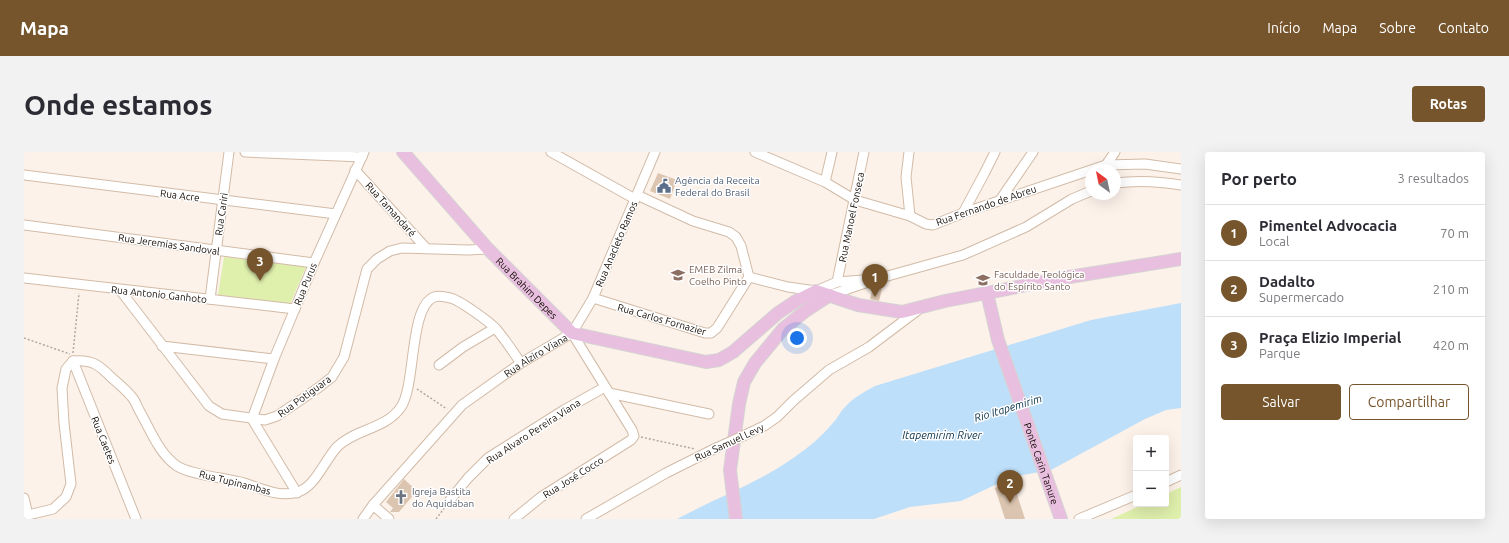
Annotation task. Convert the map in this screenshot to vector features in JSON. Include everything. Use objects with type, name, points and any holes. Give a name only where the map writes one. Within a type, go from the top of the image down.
[{"type":"main road","name":"Rua Brahim Depes","points":[[403,152],[488,249],[572,333]]},
{"type":"main road","points":[[816,291],[858,304],[902,312],[945,301],[1063,278],[1181,259]]},
{"type":"main road","name":"Rua Alziro Viana","points":[[572,333],[706,362],[719,360],[733,352],[778,313],[796,301],[816,291]]},
{"type":"main road","name":"Ponte Carin Tanure","points":[[987,293],[998,340],[1061,519]]},
{"type":"main road","points":[[736,519],[730,470],[739,404],[744,382],[754,363],[783,329],[804,312],[830,295]]},
{"type":"street","name":"Rua Cariri","points":[[210,299],[229,152]]},
{"type":"street","points":[[245,152],[363,154]]},
{"type":"street","points":[[551,152],[636,197],[693,221],[729,232],[736,237],[741,246],[749,277],[788,287],[816,291],[837,282],[877,279]]},
{"type":"street","name":"Rua Anacleto Ramos","points":[[572,333],[593,298],[655,152]]},
{"type":"street","name":"Rua Fernando de Abreu","points":[[755,152],[825,182],[855,200],[910,216],[926,224],[933,224],[1085,172]]},
{"type":"street","points":[[825,182],[832,152]]},
{"type":"street","name":"Rua Manoel Fonseca","points":[[837,282],[864,152]]},
{"type":"street","points":[[909,152],[906,177],[910,216]]},
{"type":"street","points":[[963,213],[995,152]]},
{"type":"street","points":[[1000,200],[1033,152]]},
{"type":"street","points":[[1107,164],[1115,152]]},
{"type":"street","name":"Rua Purus","points":[[252,419],[274,359],[314,263],[363,154]]},
{"type":"street","name":"Rua Fernando de Abreu","points":[[1121,165],[1145,164],[1181,169]]},
{"type":"street","name":"Rua Tamandaré","points":[[355,170],[426,248]]},
{"type":"street","name":"Rua Acre","points":[[24,176],[336,214]]},
{"type":"street","points":[[1121,183],[1135,180],[1181,185]]},
{"type":"street","points":[[830,295],[877,279],[963,256],[1026,227],[1072,199],[1085,194]]},
{"type":"street","name":"Rua Jeremias Sandoval","points":[[24,225],[314,263]]},
{"type":"street","name":"Rua Potiguara","points":[[120,290],[209,406],[222,414],[265,420],[277,416],[318,388],[332,376],[344,357],[367,269],[377,258],[390,250],[402,248],[468,250],[488,249]]},
{"type":"street","name":"Rua Carlos Fornazier","points":[[593,298],[705,333],[711,333],[717,328],[749,277]]},
{"type":"street","name":"Rua Antonio Ganhoto","points":[[24,278],[295,309]]},
{"type":"street","points":[[252,419],[297,493],[306,488],[320,472],[338,446],[354,435],[374,428],[392,416],[401,406],[409,384],[417,329],[425,306],[430,299],[436,296],[454,299],[496,328],[521,363]]},
{"type":"street","name":"Rua Samuel Levy","points":[[586,519],[666,473],[764,426],[778,417],[793,401],[829,370],[869,347],[920,308]]},
{"type":"street","points":[[439,365],[463,347],[496,328]]},
{"type":"street","name":"Rua Alziro Viana","points":[[363,519],[373,505],[462,405],[521,363],[572,333]]},
{"type":"street","name":"Rua Brahim Depes","points":[[572,333],[632,430],[634,436]]},
{"type":"street","points":[[162,346],[274,359]]},
{"type":"street","points":[[24,498],[26,515],[53,509],[66,497],[71,484],[64,423],[62,388],[66,369],[73,361]]},
{"type":"street","name":"Rua Tupinambas","points":[[73,361],[91,361],[132,397],[164,456],[178,467],[199,474],[232,480],[268,492],[282,494],[297,493]]},
{"type":"street","name":"Rua Caetes","points":[[73,361],[136,519]]},
{"type":"street","points":[[607,390],[709,414]]},
{"type":"street","name":"Rua Alvaro Pereira Viana","points":[[450,500],[468,478],[488,458],[564,410],[607,390]]},
{"type":"street","name":"Rua José Cocco","points":[[514,519],[541,497],[631,440],[634,436]]},
{"type":"street","points":[[1169,481],[1181,475]]},
{"type":"street","points":[[1084,518],[1133,496]]},
{"type":"street","points":[[373,505],[389,519]]},
{"type":"path","points":[[24,338],[73,355],[80,285]]},
{"type":"path","points":[[409,384],[455,413]]},
{"type":"path","points":[[634,436],[712,450]]},
{"type":"path","points":[[436,519],[450,500]]},
{"type":"green space","points":[[224,257],[306,267],[290,304],[218,295]]},
{"type":"green space","points":[[1181,487],[1181,519],[1111,519],[1137,507],[1169,507],[1169,493]]},
{"type":"water","name":"Itapemirim River","points":[[1181,303],[1181,408],[1166,410],[1145,419],[1051,470],[1012,477],[961,501],[910,507],[874,519],[677,519],[782,466],[820,437],[852,400],[875,386],[1091,320]]},
{"type":"building","name":"Agência da Receita Federal do Brasil","points":[[658,173],[677,180],[670,199],[650,191]]},
{"type":"building","points":[[873,287],[882,289],[879,301],[870,299]]},
{"type":"building","name":"Igreja Bastita do Aquidaban","points":[[404,479],[417,491],[399,512],[390,512],[393,508],[386,502]]},
{"type":"building","points":[[1013,482],[1025,519],[1005,519],[995,488]]},
{"type":"place","name":"Agência da Receita Federal do Brasil","points":[[664,186]]},
{"type":"place","name":"EMEB Zilma Coelho Pinto","points":[[678,275]]},
{"type":"place","name":"Faculdade Teológica do Espírito Santo","points":[[983,280]]},
{"type":"place","name":"Praça Elizio Imperial","points":[[260,281]]},
{"type":"place","name":"Pimentel Advocacia","points":[[875,297]]},
{"type":"place","name":"Igreja Bastita do Aquidaban","points":[[401,497]]},
{"type":"place","name":"Dadalto","points":[[1010,503]]},
{"type":"water label","name":"Rio Itapemirim","points":[[1008,408]]}]
